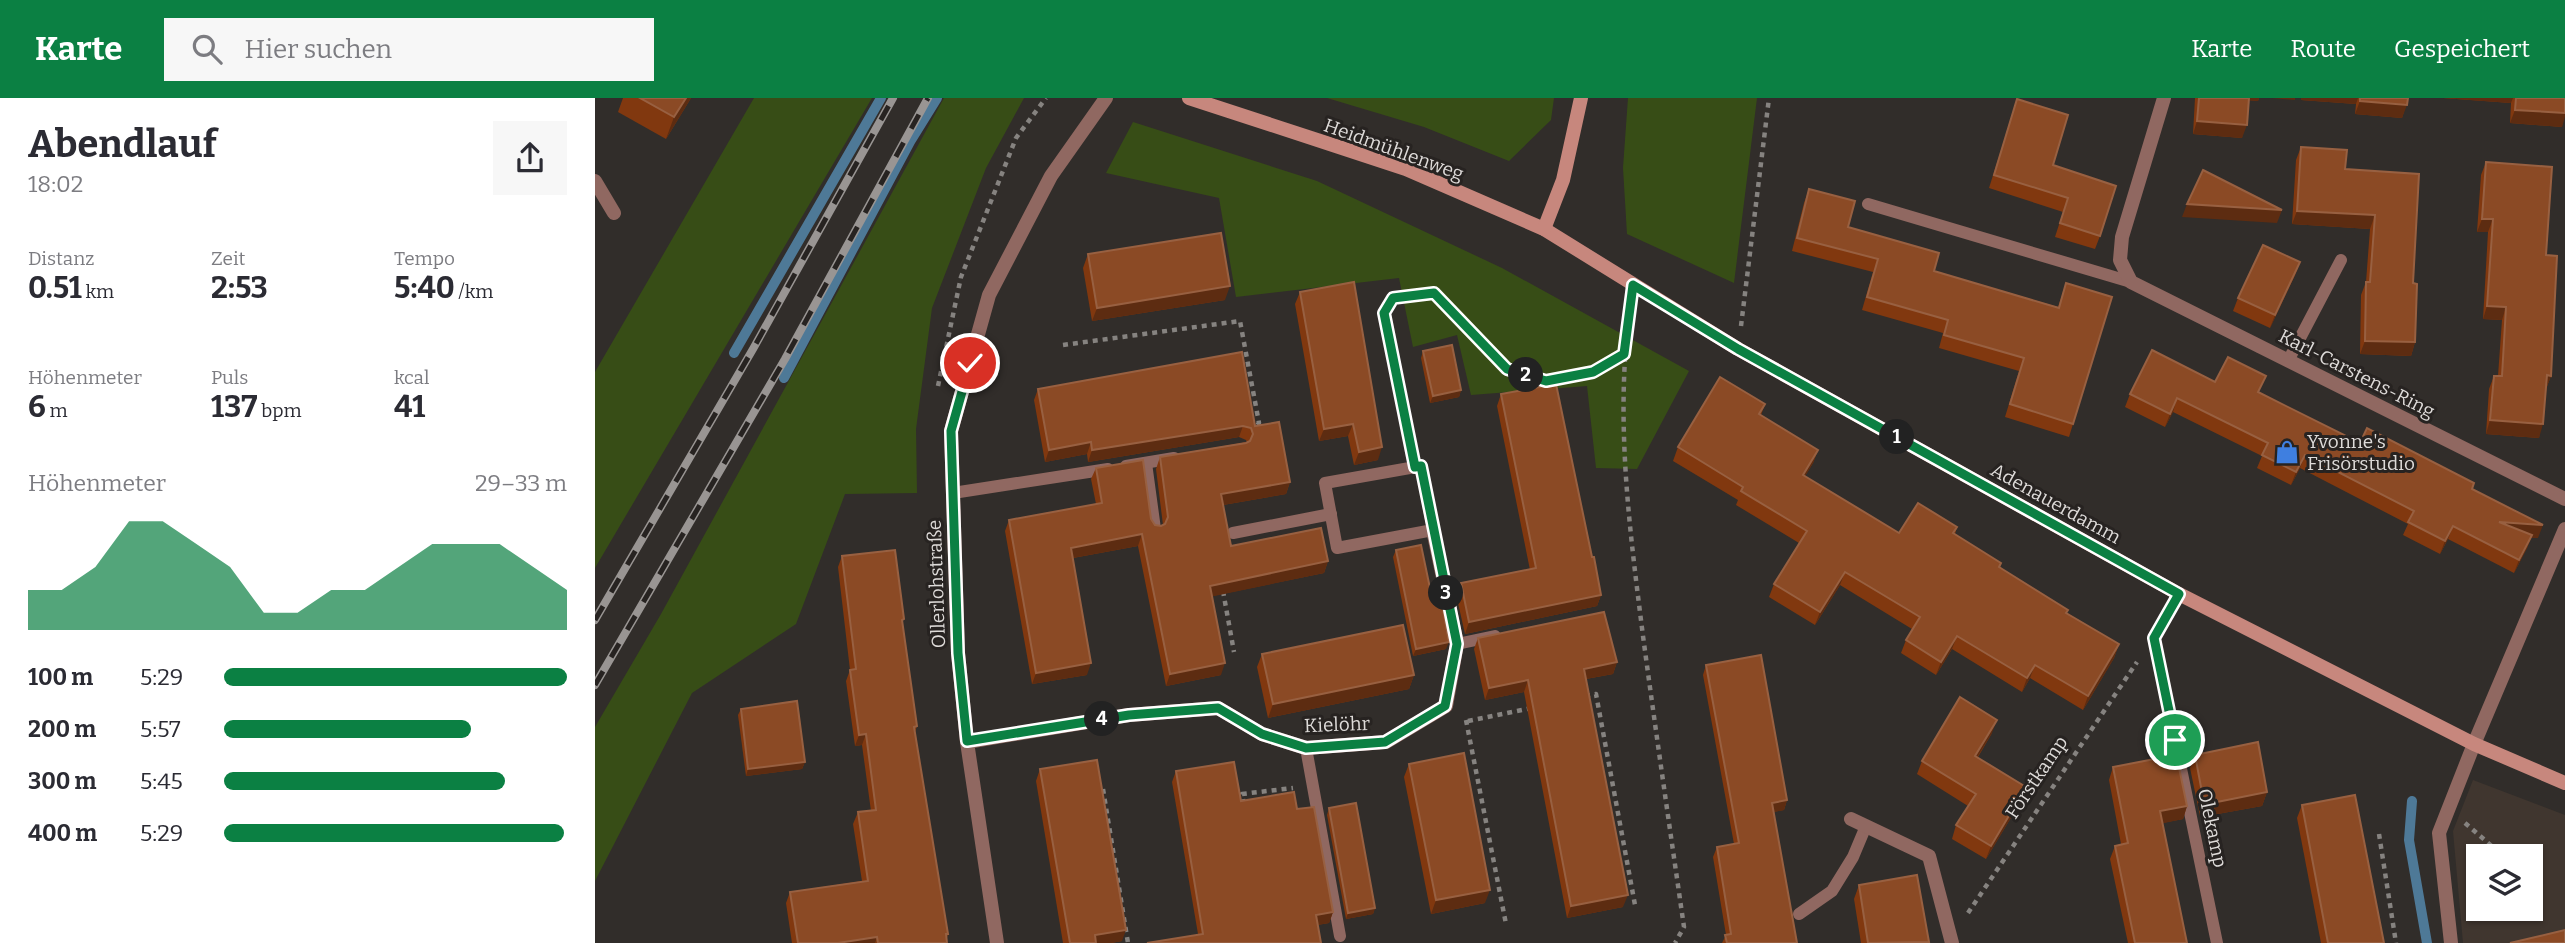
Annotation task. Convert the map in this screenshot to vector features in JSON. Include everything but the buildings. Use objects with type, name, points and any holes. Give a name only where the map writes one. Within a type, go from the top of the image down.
[{"type":"street","name":"Ollerlohstraße","points":[[997,943],[967,741],[958,653],[951,431],[989,295],[1051,176],[1106,98]]},
{"type":"street","name":"Heidmühlenweg","points":[[1189,98],[1406,169],[1544,229]]},
{"type":"street","points":[[1544,229],[1563,180],[1581,98]]},
{"type":"street","points":[[2131,282],[2120,260],[2122,237],[2164,98]]},
{"type":"street","points":[[595,181],[614,213]]},
{"type":"street","name":"Adenauerdamm","points":[[1544,229],[1738,349],[2179,594],[2474,744],[2565,783]]},
{"type":"street","name":"Karl-Carstens-Ring","points":[[2131,282],[2565,499]]},
{"type":"street","points":[[1433,530],[1457,644],[1445,706]]},
{"type":"street","points":[[2451,943],[2439,833],[2474,744],[2563,537]]},
{"type":"street","name":"Kielöhr","points":[[967,741],[1129,715],[1218,708],[1262,734],[1306,748],[1385,742],[1445,706]]},
{"type":"street","points":[[1851,819],[1929,856],[1952,940]]},
{"type":"lane","name":"Karl-Carstens-Ring","points":[[1868,204],[2131,282]]},
{"type":"lane","points":[[2288,361],[2341,260]]},
{"type":"lane","points":[[953,493],[1186,456]]},
{"type":"lane","points":[[1146,463],[1155,529]]},
{"type":"lane","points":[[1421,466],[1433,530],[1337,548],[1325,483],[1415,467],[1421,466]]},
{"type":"lane","points":[[1233,533],[1331,514]]},
{"type":"lane","points":[[2154,638],[2179,594]]},
{"type":"lane","points":[[1457,644],[1508,633]]},
{"type":"lane","name":"Olekamp","points":[[2154,638],[2217,943]]},
{"type":"lane","points":[[1306,748],[1340,936]]},
{"type":"lane","points":[[1799,914],[1832,891],[1853,857],[1866,826]]},
{"type":"path","points":[[951,431],[937,384],[961,277],[1016,138],[1045,98]]},
{"type":"path","points":[[1738,349],[1769,98]]},
{"type":"path","points":[[1633,285],[1624,354],[1622,440],[1635,575],[1684,927],[1675,943]]},
{"type":"path","points":[[1415,467],[1384,313],[1393,298],[1434,293],[1507,369],[1546,381],[1593,372],[1624,354]]},
{"type":"path","points":[[1063,345],[1240,321],[1259,423],[1253,431]]},
{"type":"path","points":[[1222,588],[1234,652]]},
{"type":"path","name":"Förstkamp","points":[[1952,940],[2154,638]]},
{"type":"path","points":[[1583,696],[1596,694],[1635,905]]},
{"type":"path","points":[[1445,706],[1468,721],[1544,705]]},
{"type":"path","points":[[1468,721],[1506,923]]},
{"type":"path","points":[[1245,808],[1243,794],[1312,785]]},
{"type":"path","points":[[1103,789],[1128,943]]},
{"type":"path","points":[[2448,809],[2489,844]]},
{"type":"path","points":[[2379,834],[2396,943]]},
{"type":"shaded area","points":[[2473,780],[2565,815],[2565,943],[2463,943],[2453,831]]},
{"type":"green space","points":[[754,98],[872,98],[595,568],[595,372]]},
{"type":"green space","points":[[944,98],[1024,98],[986,168],[932,308],[916,429],[917,493],[845,494],[796,624],[692,693],[595,881],[595,727],[661,614]]},
{"type":"green space","points":[[1327,98],[1554,98],[1551,120],[1509,161],[1424,127]]},
{"type":"green space","points":[[1628,98],[1757,98],[1734,283],[1627,234],[1623,168]]},
{"type":"green space","points":[[1133,122],[1317,181],[1502,268],[1689,371],[1637,469],[1596,468],[1587,386],[1471,395],[1457,335],[1413,347],[1399,278],[1236,297],[1219,198],[1106,173]]},
{"type":"waterway","points":[[734,353],[881,98]]},
{"type":"waterway","points":[[784,378],[911,140],[937,98]]},
{"type":"waterway","points":[[2412,801],[2409,840],[2427,943]]},
{"type":"railway","points":[[595,620],[753,349],[893,98]]},
{"type":"railway","points":[[595,685],[785,359],[928,98]]},
{"type":"place","name":"Yvonne's Frisörstudio","points":[[2287,452]]},
{"type":"route","points":[[970,363],[951,431],[958,653],[967,741],[1129,715],[1218,708],[1262,734],[1306,748],[1385,742],[1445,706],[1457,644],[1421,466],[1415,467],[1384,313],[1393,298],[1434,293],[1507,369],[1546,381],[1593,372],[1624,354],[1633,285],[1738,349],[2179,594],[2154,638],[2175,740]]}]
